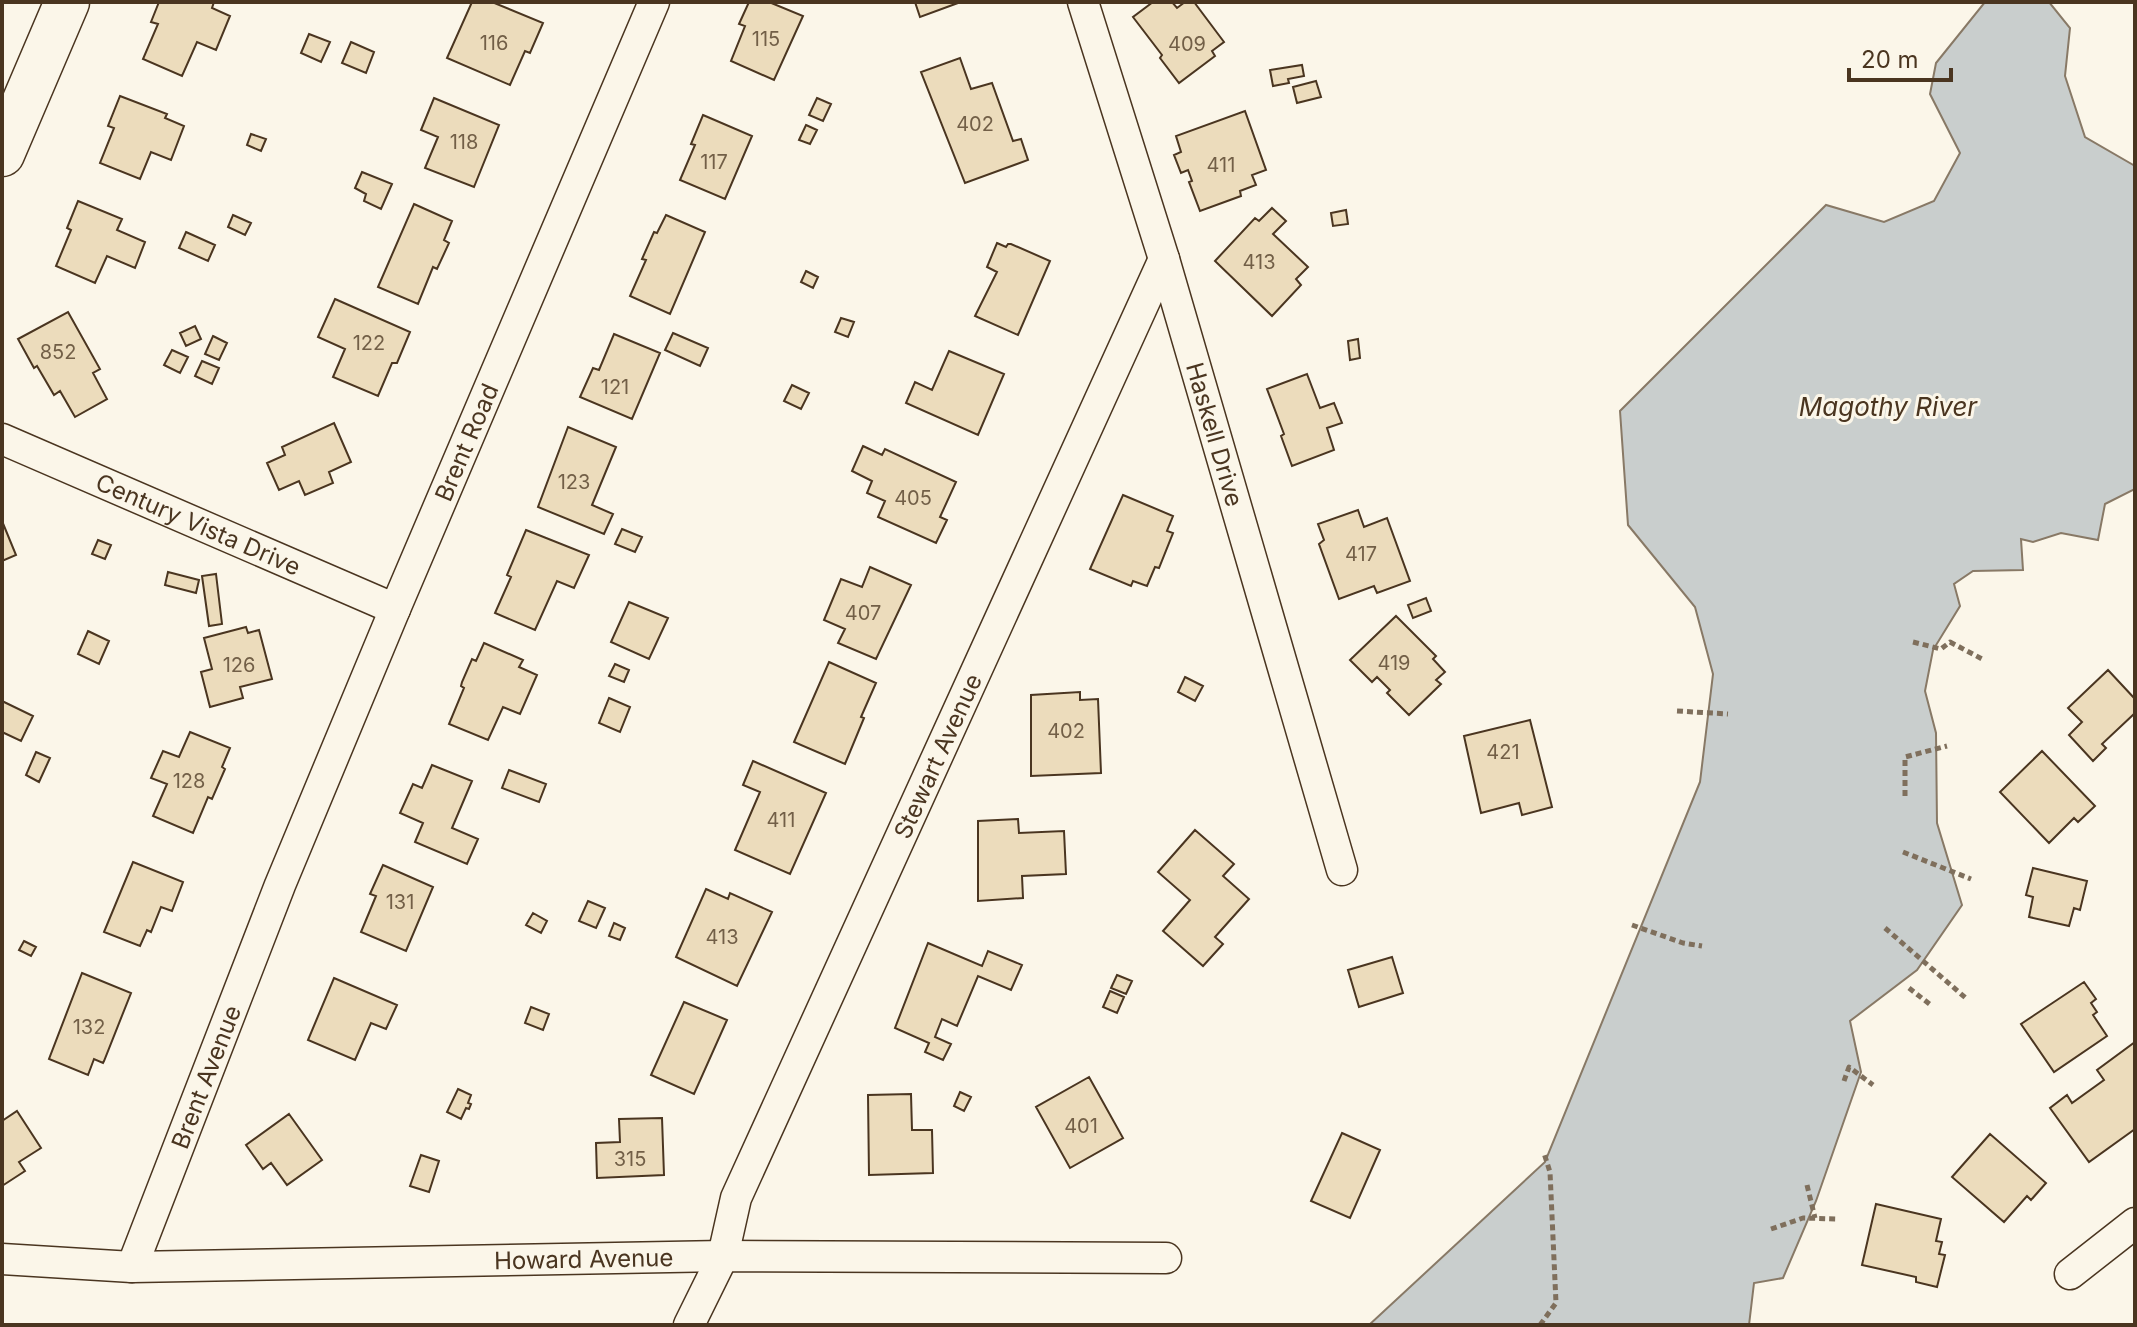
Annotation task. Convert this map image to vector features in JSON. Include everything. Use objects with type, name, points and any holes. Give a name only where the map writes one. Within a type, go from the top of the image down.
[{"type":"street","points":[[2,154],[67,2]]},
{"type":"street","name":"Brent Road","points":[[280,885],[654,2]]},
{"type":"street","name":"Haskell Drive","points":[[1083,2],[1164,259],[1342,870]]},
{"type":"street","name":"Stewart Avenue","points":[[689,1325],[723,1256],[736,1198],[1164,259]]},
{"type":"street","name":"Century Vista Drive","points":[[2,439],[395,609]]},
{"type":"street","name":"Brent Avenue","points":[[132,1267],[280,885]]},
{"type":"street","points":[[2070,1274],[2135,1223]]},
{"type":"street","name":"Howard Avenue","points":[[2,1259],[132,1267],[723,1256],[1166,1258]]},
{"type":"path","points":[[1913,642],[1941,649],[1950,642],[1984,660]]},
{"type":"path","points":[[1677,711],[1728,714]]},
{"type":"path","points":[[1905,796],[1905,757],[1947,746]]},
{"type":"path","points":[[1903,852],[1971,879]]},
{"type":"path","points":[[1632,925],[1683,943],[1702,946]]},
{"type":"path","points":[[1885,928],[1968,1000]]},
{"type":"path","points":[[1909,988],[1932,1006]]},
{"type":"path","points":[[1844,1081],[1849,1067],[1873,1085]]},
{"type":"path","points":[[1540,1325],[1556,1303],[1550,1172],[1544,1153]]},
{"type":"path","points":[[1807,1185],[1815,1218]]},
{"type":"path","points":[[1771,1229],[1803,1218],[1836,1219]]},
{"type":"water","name":"Magothy River","points":[[1985,2],[2049,2],[2070,28],[2065,76],[2085,137],[2135,166],[2135,489],[2105,504],[2098,540],[2061,533],[2033,542],[2021,539],[2023,570],[1973,571],[1954,584],[1960,606],[1933,650],[1925,691],[1936,733],[1937,823],[1962,905],[1917,970],[1850,1021],[1861,1072],[1816,1201],[1783,1278],[1754,1283],[1749,1325],[1369,1325],[1545,1162],[1700,782],[1713,674],[1695,607],[1628,525],[1620,411],[1826,205],[1884,222],[1934,201],[1960,153],[1930,94],[1936,63]]},
{"type":"building","points":[[159,2],[214,2],[212,8],[230,16],[216,50],[197,42],[182,76],[143,59],[158,24],[151,22]]},
{"type":"building","points":[[472,2],[492,2],[543,23],[530,53],[525,51],[510,85],[447,58]]},
{"type":"building","points":[[749,2],[769,2],[803,16],[774,80],[731,61],[745,26],[739,24]]},
{"type":"building","points":[[915,2],[958,2],[958,3],[920,17]]},
{"type":"building","points":[[1153,2],[1172,2],[1177,8],[1185,2],[1194,2],[1224,42],[1212,51],[1215,56],[1179,83],[1133,17]]},
{"type":"building","points":[[309,34],[330,42],[321,62],[301,53]]},
{"type":"building","points":[[351,42],[374,52],[366,73],[342,63]]},
{"type":"building","points":[[960,58],[971,89],[992,83],[1013,141],[1021,139],[1028,160],[965,183],[921,72]]},
{"type":"building","points":[[1302,65],[1304,76],[1273,86],[1270,70]]},
{"type":"building","points":[[1316,81],[1321,97],[1297,103],[1293,87]]},
{"type":"building","points":[[120,96],[167,114],[165,118],[184,126],[171,160],[151,152],[140,179],[100,163],[114,128],[108,126]]},
{"type":"building","points":[[434,98],[499,125],[474,187],[425,168],[438,137],[421,130]]},
{"type":"building","points":[[817,98],[831,104],[823,121],[809,115]]},
{"type":"building","points":[[1245,111],[1266,170],[1252,175],[1256,185],[1240,191],[1241,196],[1200,211],[1189,182],[1192,181],[1188,170],[1181,173],[1174,155],[1181,152],[1176,136]]},
{"type":"building","points":[[703,115],[752,136],[725,199],[680,180],[695,145],[691,144]]},
{"type":"building","points":[[806,125],[817,130],[810,144],[799,140]]},
{"type":"building","points":[[251,134],[266,139],[261,151],[247,145]]},
{"type":"building","points":[[362,172],[392,184],[381,209],[364,201],[366,194],[355,188]]},
{"type":"building","points":[[78,201],[122,219],[117,230],[145,242],[135,268],[107,256],[95,283],[56,266],[71,230],[67,228]]},
{"type":"building","points":[[414,204],[452,221],[444,240],[449,243],[437,269],[433,267],[418,304],[378,287]]},
{"type":"building","points":[[1272,208],[1286,221],[1273,234],[1308,267],[1296,279],[1301,285],[1272,316],[1215,261],[1255,218],[1259,221]]},
{"type":"building","points":[[1346,210],[1348,224],[1333,226],[1331,213]]},
{"type":"building","points":[[233,215],[251,223],[245,235],[228,227]]},
{"type":"building","points":[[666,215],[705,232],[670,314],[630,296],[654,232],[657,233]]},
{"type":"building","points":[[186,232],[215,245],[208,261],[179,248]]},
{"type":"building","points":[[997,243],[1006,247],[1011,244],[1050,261],[1018,335],[975,316],[997,272],[987,267]]},
{"type":"building","points":[[806,271],[818,277],[813,288],[801,282]]},
{"type":"building","points":[[335,299],[410,332],[378,396],[333,377],[345,349],[318,337]]},
{"type":"building","points":[[68,312],[100,369],[93,373],[107,399],[75,417],[60,391],[54,395],[37,366],[34,368],[18,339]]},
{"type":"building","points":[[841,318],[854,322],[848,337],[835,332]]},
{"type":"building","points":[[195,326],[201,339],[186,346],[180,333]]},
{"type":"building","points":[[673,333],[708,348],[700,366],[665,350]]},
{"type":"building","points":[[614,334],[660,353],[632,419],[580,397],[593,368],[599,370]]},
{"type":"building","points":[[213,336],[227,343],[219,360],[205,354]]},
{"type":"building","points":[[1358,339],[1360,358],[1350,360],[1348,341]]},
{"type":"building","points":[[172,350],[188,357],[180,373],[164,365]]},
{"type":"building","points":[[949,351],[1004,374],[978,435],[906,403],[915,382],[932,390]]},
{"type":"building","points":[[202,361],[219,368],[212,384],[195,376]]},
{"type":"building","points":[[1307,374],[1320,408],[1334,403],[1342,423],[1327,428],[1334,450],[1292,466],[1267,389]]},
{"type":"building","points":[[792,385],[809,393],[801,409],[784,401]]},
{"type":"building","points":[[334,423],[351,462],[329,472],[333,483],[305,495],[299,481],[279,490],[267,463],[285,455],[282,447]]},
{"type":"building","points":[[568,427],[616,447],[592,505],[613,514],[604,534],[538,507]]},
{"type":"building","points":[[863,446],[882,455],[885,449],[956,482],[940,517],[947,520],[936,543],[878,517],[885,501],[867,493],[872,481],[852,471]]},
{"type":"building","points":[[1123,495],[1173,516],[1167,531],[1173,533],[1159,568],[1155,567],[1147,586],[1133,581],[1131,586],[1090,569]]},
{"type":"building","points":[[1358,510],[1364,527],[1387,518],[1410,581],[1377,593],[1374,586],[1339,599],[1319,544],[1324,540],[1318,524]]},
{"type":"building","points":[[2,521],[16,555],[2,561]]},
{"type":"building","points":[[622,529],[642,537],[635,552],[615,544]]},
{"type":"building","points":[[526,530],[589,555],[574,588],[557,581],[535,630],[495,613]]},
{"type":"building","points":[[98,540],[111,545],[105,559],[92,554]]},
{"type":"building","points":[[870,567],[911,585],[876,659],[838,643],[845,629],[824,620],[841,579],[862,587]]},
{"type":"building","points":[[168,572],[199,580],[196,593],[165,585]]},
{"type":"building","points":[[216,574],[222,624],[209,626],[202,576]]},
{"type":"building","points":[[1426,598],[1431,611],[1413,618],[1408,605]]},
{"type":"building","points":[[629,602],[668,618],[649,659],[611,642]]},
{"type":"building","points":[[1396,616],[1436,656],[1433,659],[1445,672],[1436,680],[1441,684],[1409,715],[1387,693],[1390,690],[1377,677],[1372,682],[1350,660]]},
{"type":"building","points":[[246,627],[248,633],[259,630],[272,679],[240,687],[243,698],[210,707],[201,672],[212,669],[204,638]]},
{"type":"building","points":[[88,631],[109,641],[99,664],[78,654]]},
{"type":"building","points":[[484,643],[523,660],[519,667],[537,675],[520,714],[503,707],[488,740],[449,724],[464,688],[462,682],[472,659],[476,661]]},
{"type":"building","points":[[829,662],[876,683],[845,764],[794,742]]},
{"type":"building","points":[[615,664],[629,670],[624,682],[609,676]]},
{"type":"building","points":[[2108,670],[2135,699],[2135,713],[2102,744],[2106,748],[2093,761],[2069,735],[2082,722],[2068,708]]},
{"type":"building","points":[[1185,677],[1203,686],[1195,701],[1178,692]]},
{"type":"building","points":[[1080,692],[1080,700],[1098,699],[1101,773],[1031,776],[1031,695]]},
{"type":"building","points":[[609,698],[630,707],[620,732],[599,723]]},
{"type":"building","points":[[2,701],[33,716],[21,741],[2,732]]},
{"type":"building","points":[[1530,720],[1552,807],[1522,815],[1519,803],[1481,813],[1464,736]]},
{"type":"building","points":[[190,732],[230,748],[212,799],[208,797],[193,833],[153,816],[167,784],[151,778],[163,751],[179,757]]},
{"type":"building","points":[[2042,751],[2095,806],[2078,822],[2074,818],[2049,843],[2000,792]]},
{"type":"building","points":[[36,752],[50,758],[39,782],[26,775]]},
{"type":"building","points":[[753,761],[826,793],[790,874],[735,850],[760,792],[743,785]]},
{"type":"building","points":[[432,765],[472,781],[452,828],[478,839],[467,864],[415,842],[423,823],[400,813],[413,784],[422,788]]},
{"type":"building","points":[[509,770],[546,784],[539,802],[502,788]]},
{"type":"building","points":[[1018,819],[1019,833],[1064,831],[1066,874],[1022,876],[1023,898],[978,901],[978,821]]},
{"type":"building","points":[[1195,830],[1234,864],[1223,876],[1249,899],[1215,937],[1223,944],[1203,966],[1163,931],[1190,900],[1158,872]]},
{"type":"building","points":[[133,862],[183,882],[172,911],[161,907],[151,932],[147,930],[140,946],[104,932]]},
{"type":"building","points":[[383,865],[433,887],[406,951],[361,932],[376,896],[370,894]]},
{"type":"building","points":[[2033,868],[2087,881],[2080,910],[2074,908],[2069,926],[2029,917],[2033,897],[2026,895]]},
{"type":"building","points":[[706,889],[728,899],[730,893],[772,912],[737,986],[676,957]]},
{"type":"building","points":[[588,901],[605,908],[596,928],[579,921]]},
{"type":"building","points":[[533,913],[547,921],[541,933],[526,925]]},
{"type":"building","points":[[614,923],[625,928],[620,940],[609,936]]},
{"type":"building","points":[[24,941],[36,947],[31,956],[19,950]]},
{"type":"building","points":[[928,943],[982,966],[988,951],[1022,965],[1011,990],[978,976],[957,1026],[942,1019],[935,1037],[951,1044],[943,1060],[925,1052],[929,1043],[895,1028]]},
{"type":"building","points":[[1392,957],[1403,993],[1359,1007],[1348,970]]},
{"type":"building","points":[[82,973],[131,993],[103,1063],[94,1059],[88,1075],[49,1059]]},
{"type":"building","points":[[1117,975],[1132,981],[1126,994],[1111,988]]},
{"type":"building","points":[[334,978],[397,1005],[386,1029],[371,1023],[355,1060],[308,1040]]},
{"type":"building","points":[[2084,982],[2096,999],[2091,1003],[2097,1012],[2093,1015],[2107,1036],[2054,1072],[2021,1024]]},
{"type":"building","points":[[1110,991],[1124,997],[1117,1013],[1103,1007]]},
{"type":"building","points":[[684,1002],[727,1020],[694,1094],[651,1075]]},
{"type":"building","points":[[531,1007],[549,1014],[543,1030],[525,1023]]},
{"type":"building","points":[[2135,1042],[2135,1129],[2089,1162],[2050,1108],[2067,1095],[2072,1103],[2104,1080],[2097,1070]]},
{"type":"building","points":[[1089,1077],[1123,1138],[1070,1168],[1036,1107]]},
{"type":"building","points":[[458,1089],[471,1095],[469,1109],[466,1108],[461,1119],[447,1112]]},
{"type":"building","points":[[960,1092],[971,1097],[964,1111],[954,1106]]},
{"type":"building","points":[[911,1094],[912,1130],[932,1130],[933,1173],[869,1175],[868,1095]]},
{"type":"building","points":[[17,1111],[41,1148],[19,1162],[25,1171],[2,1186],[2,1121]]},
{"type":"building","points":[[289,1114],[322,1160],[287,1185],[271,1163],[263,1169],[246,1145]]},
{"type":"building","points":[[662,1118],[664,1175],[597,1178],[596,1143],[620,1142],[619,1119]]},
{"type":"building","points":[[1342,1133],[1380,1150],[1350,1218],[1311,1201]]},
{"type":"building","points":[[1990,1134],[2046,1183],[2031,1200],[2027,1196],[2004,1222],[1952,1177]]},
{"type":"building","points":[[421,1155],[439,1161],[429,1192],[410,1186]]},
{"type":"building","points":[[1876,1204],[1941,1219],[1936,1241],[1942,1242],[1939,1254],[1945,1255],[1937,1287],[1916,1282],[1916,1277],[1862,1265]]}]
